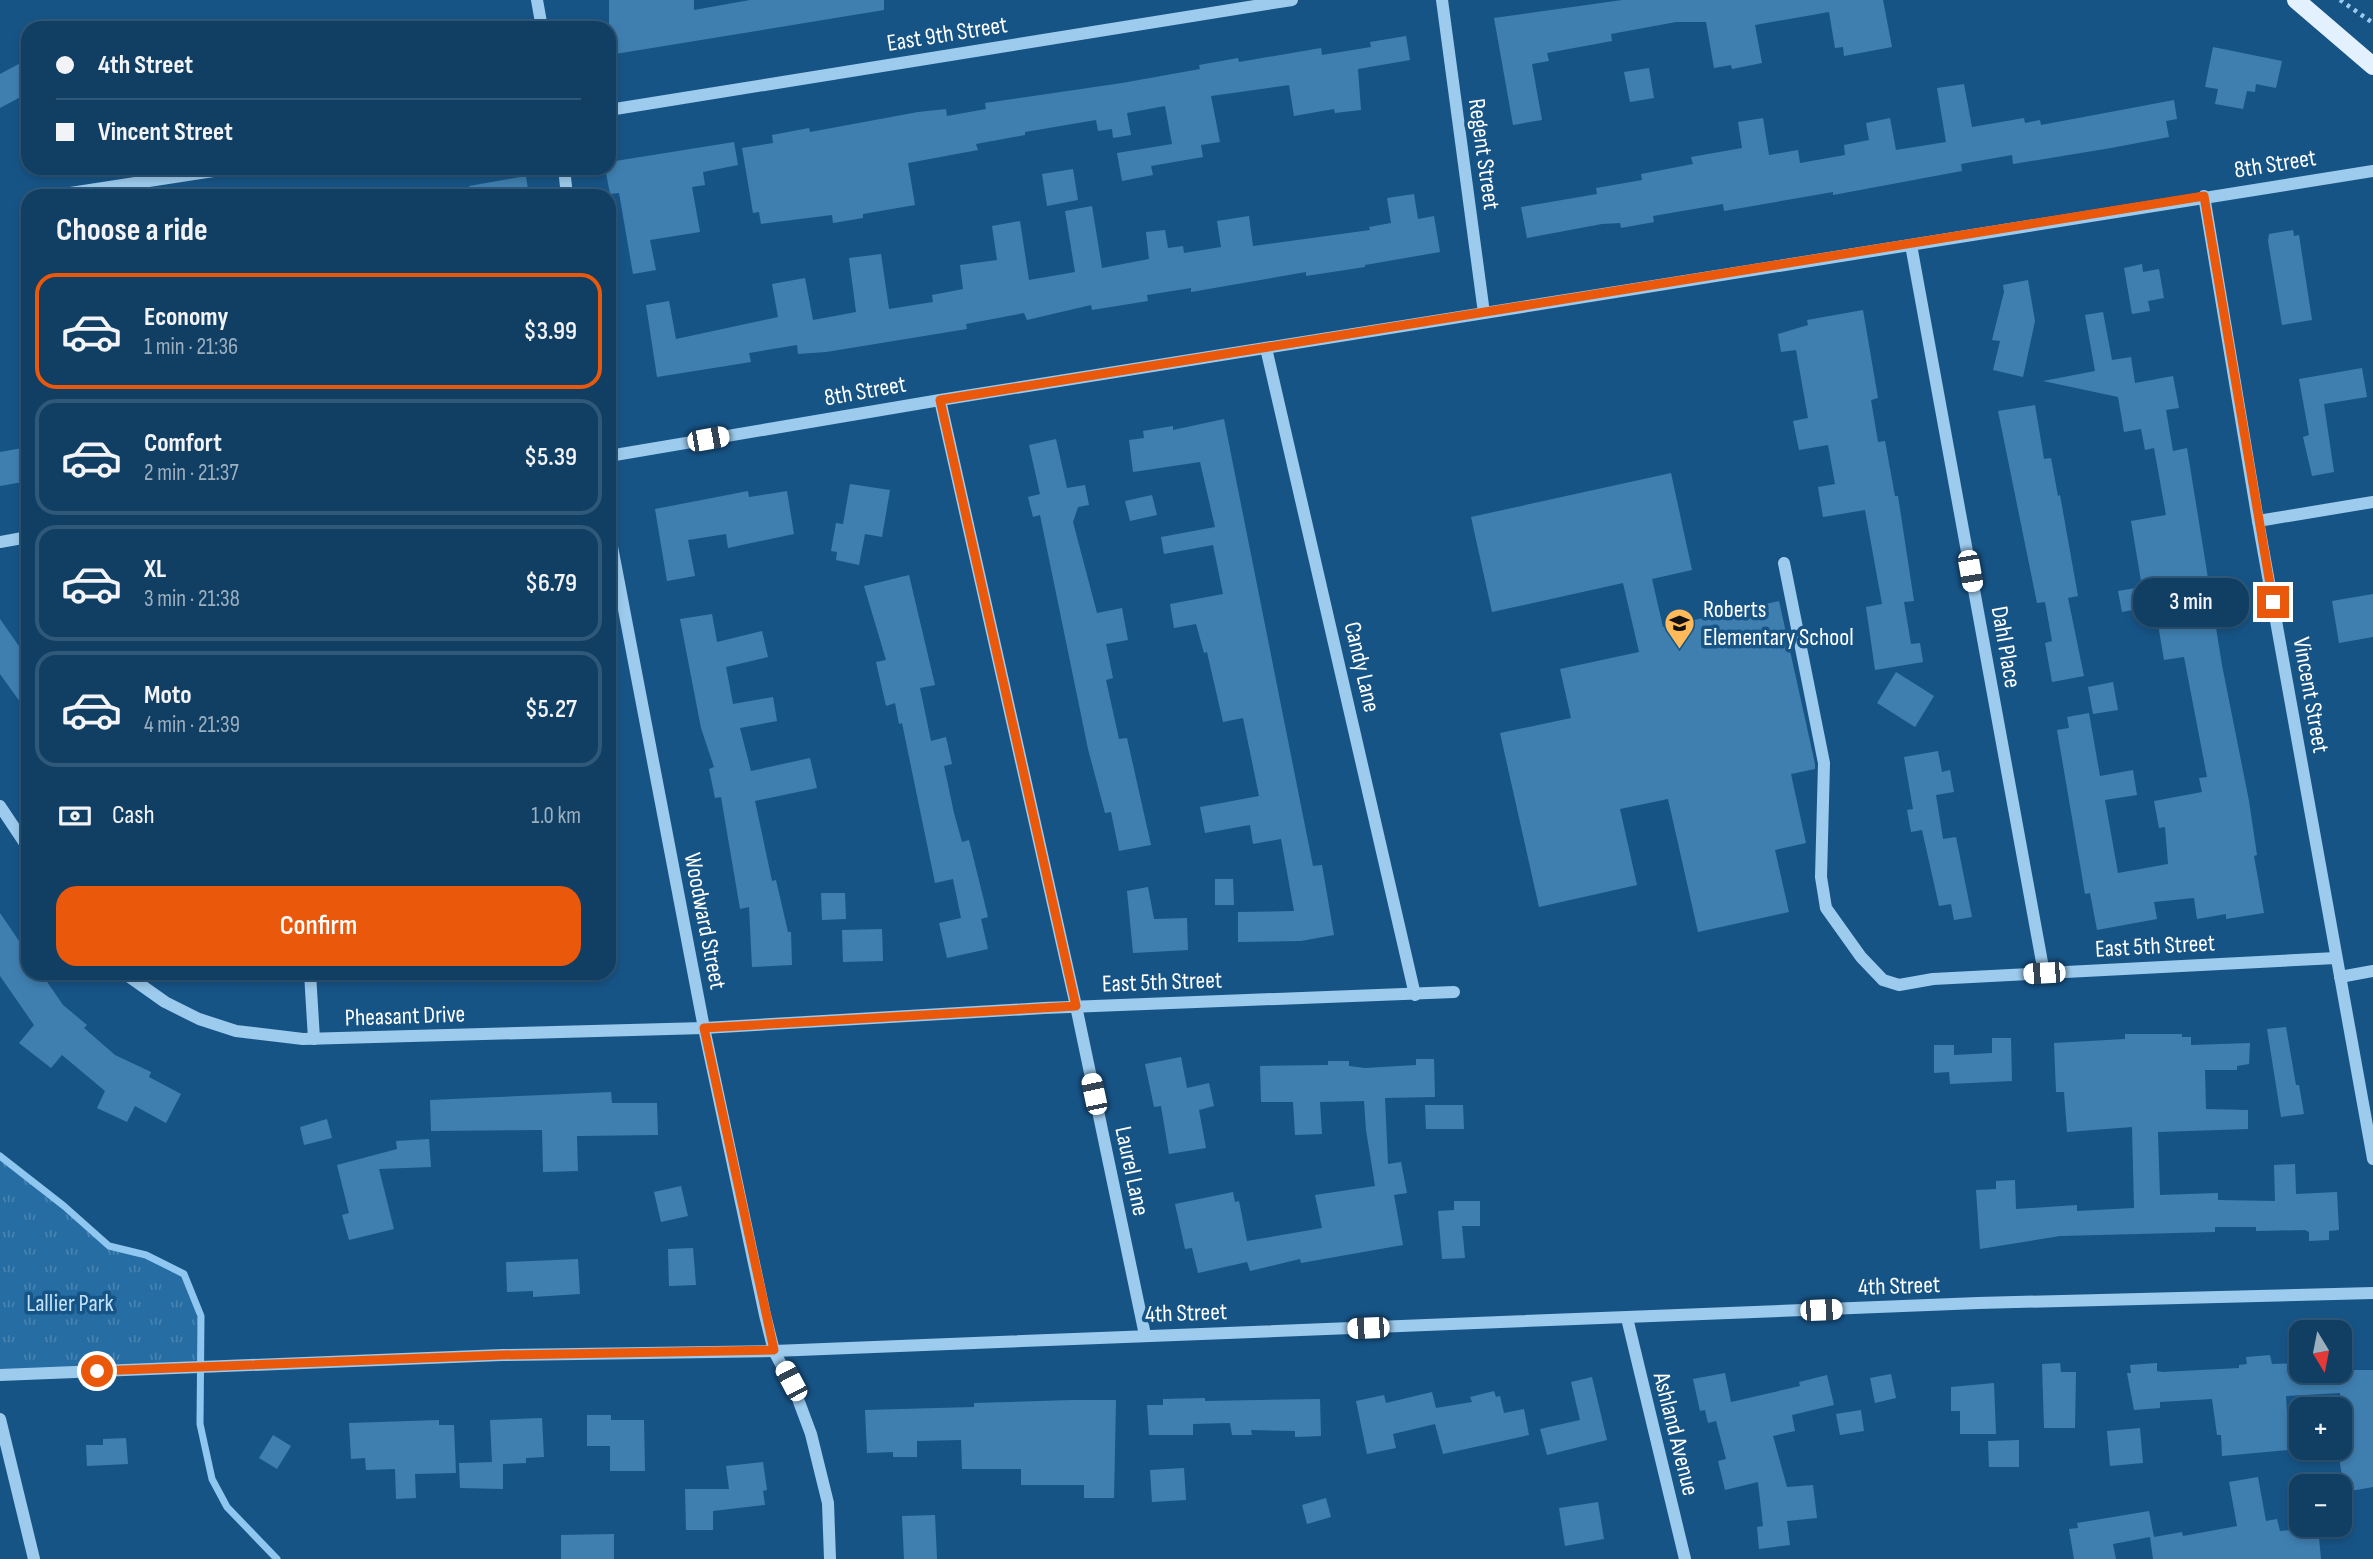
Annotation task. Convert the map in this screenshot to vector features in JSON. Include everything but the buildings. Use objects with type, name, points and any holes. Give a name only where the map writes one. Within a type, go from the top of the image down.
[{"type":"main road","points":[[2296,0],[2373,66]]},
{"type":"street","points":[[537,0],[541,21]]},
{"type":"street","name":"East 9th Street","points":[[616,109],[1292,0]]},
{"type":"street","name":"Regent Street","points":[[1442,0],[1484,313]]},
{"type":"street","name":"8th Street","points":[[616,455],[940,400],[2373,170]]},
{"type":"street","points":[[96,189],[188,175]]},
{"type":"street","name":"Vincent Street","points":[[2204,196],[2258,521],[2373,1159]]},
{"type":"street","name":"Dahl Place","points":[[1911,245],[2044,973]]},
{"type":"street","name":"Candy Lane","points":[[1266,348],[1415,995]]},
{"type":"street","name":"Laurel Lane","points":[[940,400],[1076,1006],[1145,1335]]},
{"type":"street","points":[[2258,521],[2373,502]]},
{"type":"street","points":[[0,542],[21,538]]},
{"type":"street","name":"East 5th Street","points":[[1784,563],[1824,763],[1821,877],[1826,908],[1861,957],[1883,980],[1899,985],[1933,979],[2336,958]]},
{"type":"street","name":"Woodward Street","points":[[616,568],[704,1028],[774,1350],[796,1391],[811,1434],[828,1503],[830,1559]]},
{"type":"street","points":[[0,806],[21,838]]},
{"type":"street","points":[[2340,977],[2373,971]]},
{"type":"street","name":"Pheasant Drive","points":[[134,980],[165,1002],[200,1019],[265,1037],[314,1039],[704,1028]]},
{"type":"street","points":[[310,980],[314,1039]]},
{"type":"street","name":"East 5th Street","points":[[704,1028],[1076,1006],[1454,992]]},
{"type":"street","name":"4th Street","points":[[0,1375],[502,1355],[774,1350],[1978,1303],[2373,1293]]},
{"type":"street","name":"Ashland Avenue","points":[[1627,1318],[1685,1559]]},
{"type":"street","points":[[0,1419],[34,1559]]},
{"type":"path","points":[[2340,0],[2373,23]]},
{"type":"green space","name":"Lallier Park","points":[[0,1156],[64,1206],[109,1246],[143,1255],[184,1274],[201,1316],[200,1367],[0,1375]]},
{"type":"waterway","points":[[0,1156],[64,1206],[109,1246],[146,1255],[184,1274],[201,1316],[200,1424],[212,1479],[227,1507],[277,1559]]},
{"type":"place","name":"Roberts Elementary School","points":[[1680,650]]},
{"type":"route","points":[[97,1371],[502,1355],[774,1350],[704,1028],[1076,1006],[940,400],[2204,196],[2273,602]]}]
